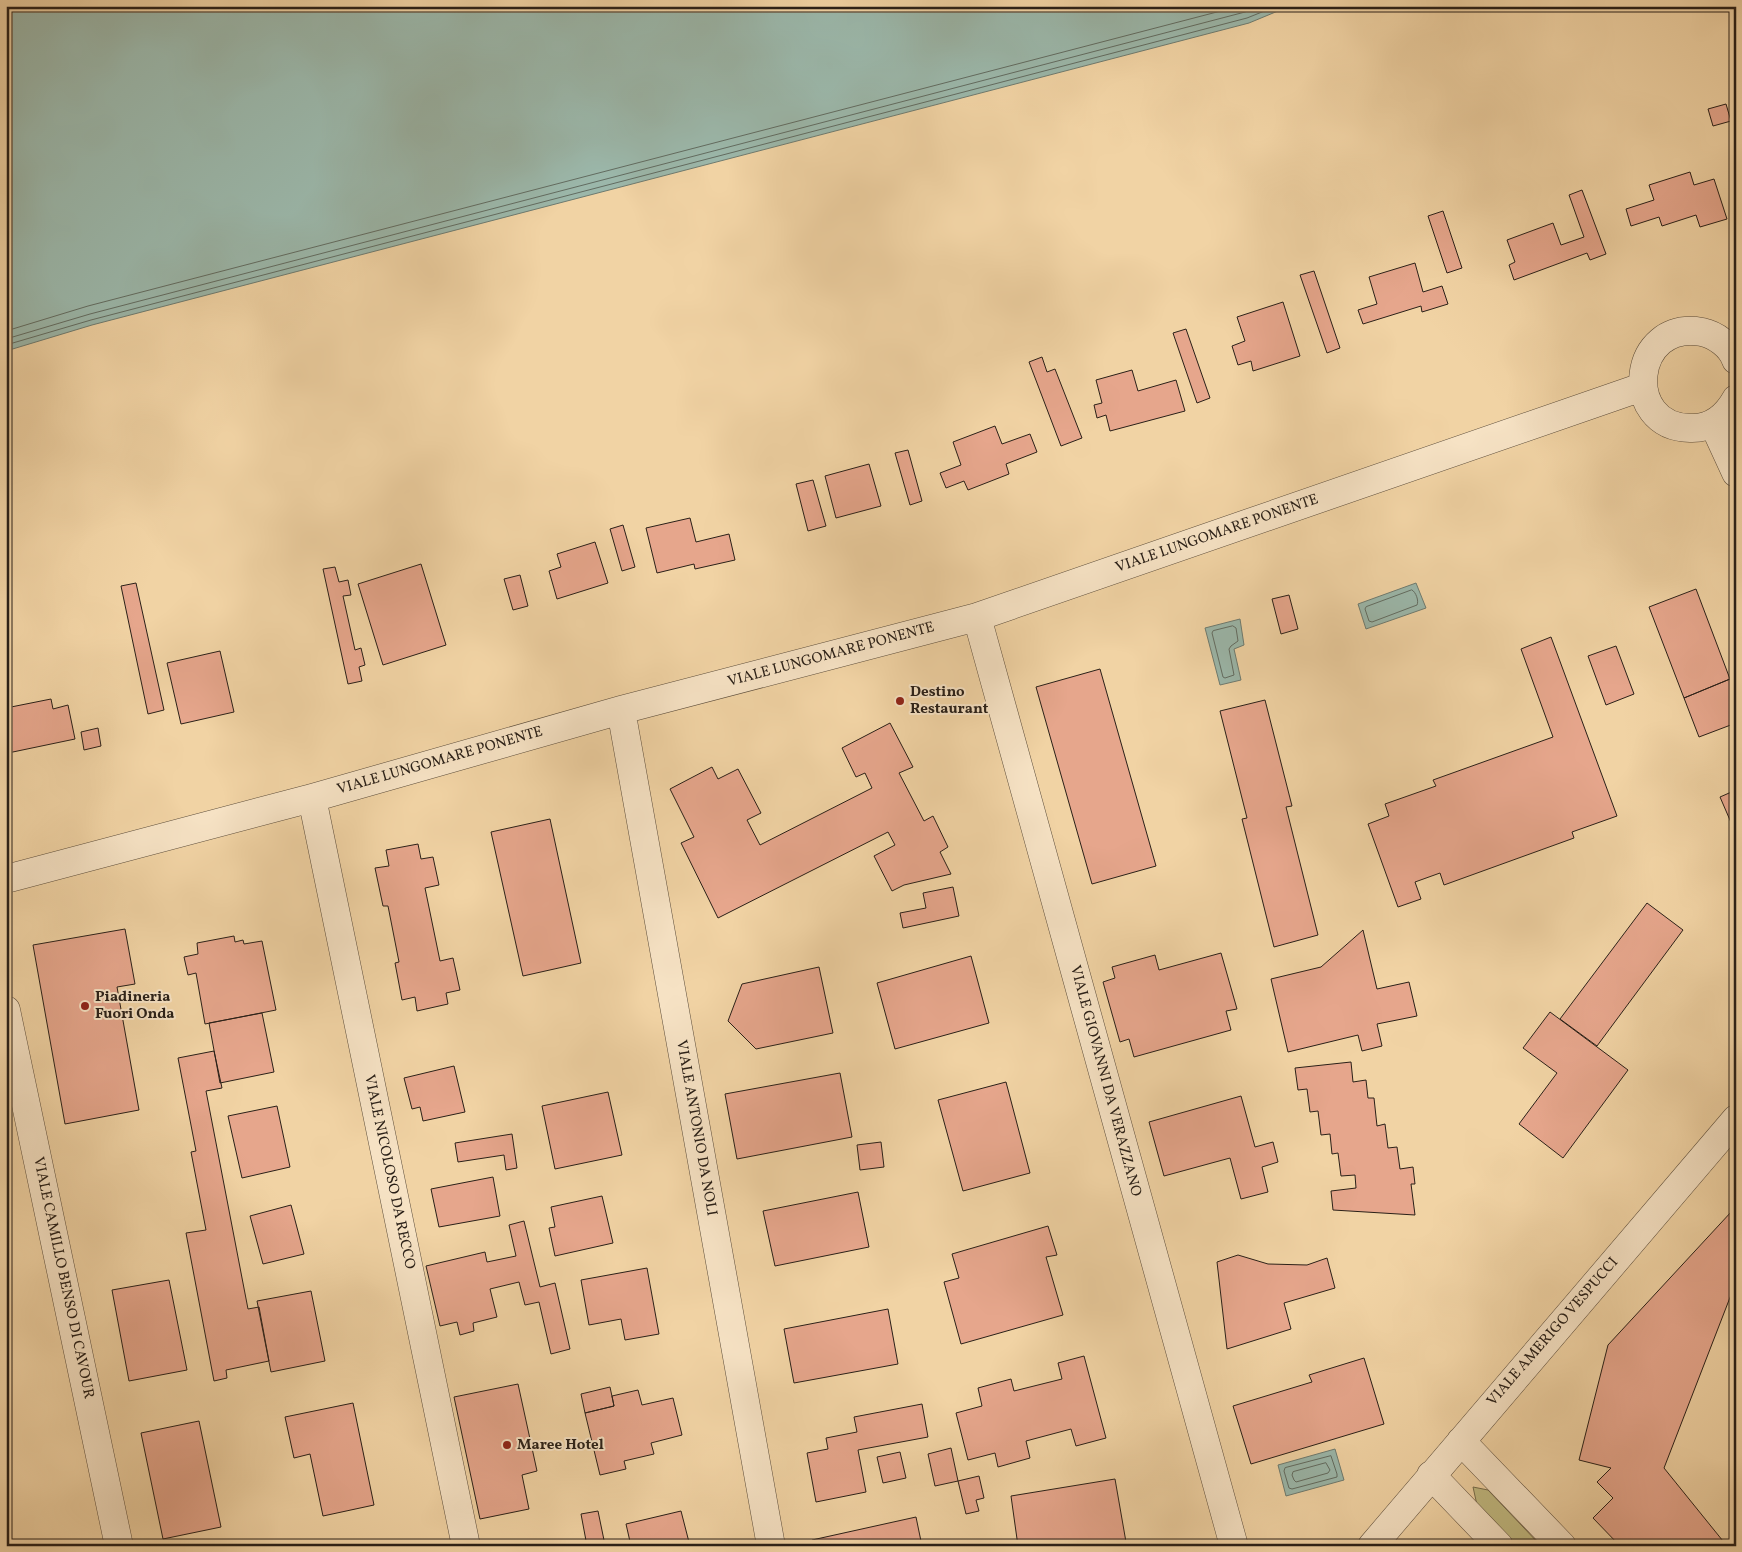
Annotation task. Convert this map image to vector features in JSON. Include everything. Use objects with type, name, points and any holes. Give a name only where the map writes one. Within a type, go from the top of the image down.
[{"type":"street","points":[[1735,356],[1723,342],[1708,333],[1692,330],[1675,333],[1660,341],[1649,354],[1643,370],[1642,387],[1647,402],[1656,414],[1669,423],[1683,428],[1699,428],[1714,423],[1726,414],[1736,399]]},
{"type":"street","name":"VIALE LUNGOMARE PONENTE","points":[[6,878],[312,798],[621,710],[977,617],[1642,387]]},
{"type":"street","points":[[1714,423],[1736,473]]},
{"type":"street","name":"VIALE GIOVANNI DA VERAZZANO","points":[[977,617],[1234,1546]]},
{"type":"street","name":"VIALE ANTONIO DA NOLI","points":[[621,710],[771,1546]]},
{"type":"street","name":"VIALE NICOLOSO DA RECCO","points":[[312,798],[466,1546]]},
{"type":"street","name":"VIALE CAMILLO BENSO DI CAVOUR","points":[[6,1010],[119,1546]]},
{"type":"street","name":"VIALE AMERIGO VESPUCCI","points":[[1372,1546],[1736,1118]]},
{"type":"street","points":[[1461,1441],[1562,1546]]},
{"type":"street","points":[[1431,1475],[1499,1546]]},
{"type":"shaded area","points":[[1473,1487],[1488,1490],[1541,1546],[1517,1546],[1477,1505]]},
{"type":"water","points":[[6,6],[1290,6],[1249,23],[92,325],[6,351]]},
{"type":"water","points":[[1416,583],[1426,608],[1366,629],[1358,604]]},
{"type":"water","points":[[1240,619],[1244,645],[1234,649],[1241,680],[1220,685],[1205,628]]},
{"type":"water","points":[[1335,1449],[1344,1480],[1286,1496],[1278,1465]]},
{"type":"building","points":[[1726,104],[1731,121],[1713,126],[1708,109]]},
{"type":"building","points":[[1690,172],[1694,185],[1714,179],[1727,219],[1700,227],[1696,215],[1662,226],[1659,217],[1631,226],[1626,209],[1654,200],[1649,185]]},
{"type":"building","points":[[1582,190],[1606,254],[1590,260],[1587,253],[1514,280],[1509,265],[1515,262],[1507,240],[1553,223],[1561,245],[1584,237],[1569,195]]},
{"type":"building","points":[[1443,211],[1462,268],[1447,273],[1428,216]]},
{"type":"building","points":[[1415,263],[1423,292],[1442,286],[1448,304],[1422,312],[1421,306],[1363,324],[1358,310],[1377,304],[1369,277]]},
{"type":"building","points":[[1314,271],[1340,348],[1327,353],[1300,275]]},
{"type":"building","points":[[1283,302],[1300,356],[1253,371],[1251,361],[1238,365],[1232,346],[1245,341],[1237,317]]},
{"type":"building","points":[[1186,329],[1210,398],[1197,403],[1173,333]]},
{"type":"building","points":[[1042,357],[1047,372],[1055,369],[1082,438],[1061,446],[1029,362]]},
{"type":"building","points":[[1132,370],[1138,391],[1176,380],[1185,411],[1110,431],[1106,415],[1097,418],[1094,405],[1102,403],[1096,380]]},
{"type":"building","points":[[995,426],[1002,444],[1030,434],[1037,452],[1006,464],[1009,474],[968,490],[964,481],[946,488],[940,473],[961,465],[953,442]]},
{"type":"building","points":[[908,450],[922,501],[910,505],[895,453]]},
{"type":"building","points":[[869,464],[881,506],[836,518],[825,476]]},
{"type":"building","points":[[813,480],[826,526],[808,531],[796,484]]},
{"type":"building","points":[[690,518],[696,542],[729,534],[735,560],[695,569],[694,564],[657,573],[646,528]]},
{"type":"building","points":[[623,525],[635,567],[622,571],[610,529]]},
{"type":"building","points":[[595,542],[608,583],[557,599],[549,571],[561,567],[557,554]]},
{"type":"building","points":[[421,564],[446,645],[383,665],[358,584]]},
{"type":"building","points":[[335,567],[339,582],[348,580],[351,595],[343,596],[355,650],[361,648],[365,665],[359,667],[362,681],[348,684],[323,569]]},
{"type":"building","points":[[520,575],[528,606],[513,610],[504,579]]},
{"type":"building","points":[[136,583],[164,710],[148,714],[121,586]]},
{"type":"building","points":[[1696,589],[1730,679],[1684,698],[1649,607]]},
{"type":"building","points":[[1289,595],[1298,629],[1281,634],[1272,599]]},
{"type":"building","points":[[1551,637],[1617,816],[1572,832],[1574,838],[1444,885],[1440,873],[1415,882],[1421,899],[1398,907],[1368,824],[1389,816],[1385,804],[1436,786],[1433,780],[1553,737],[1521,649]]},
{"type":"building","points":[[1616,646],[1634,694],[1606,705],[1588,656]]},
{"type":"building","points":[[220,651],[234,712],[181,724],[167,663]]},
{"type":"building","points":[[1100,669],[1156,866],[1092,884],[1036,687]]},
{"type":"building","points":[[1730,679],[1736,693],[1736,723],[1699,737],[1684,698]]},
{"type":"building","points":[[51,699],[53,709],[68,705],[75,739],[8,753],[6,744],[6,708]]},
{"type":"building","points":[[1265,700],[1292,806],[1286,807],[1318,935],[1274,947],[1242,819],[1247,818],[1220,711]]},
{"type":"building","points":[[890,723],[913,767],[899,773],[924,821],[933,816],[948,847],[940,852],[951,874],[904,885],[892,891],[874,856],[895,845],[888,832],[718,918],[681,843],[694,837],[670,789],[712,767],[718,779],[738,769],[761,813],[747,820],[760,845],[872,788],[865,773],[856,777],[842,748]]},
{"type":"building","points":[[98,728],[101,746],[84,750],[81,732]]},
{"type":"building","points":[[1736,790],[1736,834],[1720,797]]},
{"type":"building","points":[[550,819],[581,963],[523,976],[491,832]]},
{"type":"building","points":[[418,844],[421,859],[433,857],[439,885],[425,888],[440,961],[453,958],[460,990],[446,993],[448,1004],[417,1011],[415,997],[402,1000],[395,963],[399,962],[388,906],[383,906],[375,868],[389,866],[386,850]]},
{"type":"building","points":[[953,887],[959,916],[903,928],[900,913],[926,908],[923,893]]},
{"type":"building","points":[[1647,903],[1683,930],[1597,1046],[1560,1019]]},
{"type":"building","points":[[125,929],[135,984],[117,987],[139,1110],[65,1124],[33,945]]},
{"type":"building","points":[[1363,930],[1377,989],[1409,982],[1417,1016],[1377,1024],[1382,1046],[1362,1051],[1358,1035],[1288,1052],[1271,979],[1321,967]]},
{"type":"building","points":[[234,936],[235,942],[243,940],[244,944],[262,941],[276,1010],[205,1024],[196,973],[188,975],[184,957],[198,954],[197,943]]},
{"type":"building","points":[[1221,953],[1237,1009],[1226,1011],[1231,1030],[1134,1057],[1129,1039],[1120,1042],[1103,982],[1115,978],[1112,967],[1155,955],[1159,970]]},
{"type":"building","points":[[971,956],[989,1023],[895,1049],[877,983]]},
{"type":"building","points":[[819,967],[833,1033],[756,1049],[728,1021],[742,984]]},
{"type":"building","points":[[1550,1012],[1628,1070],[1563,1158],[1519,1124],[1557,1073],[1523,1048]]},
{"type":"building","points":[[262,1013],[274,1072],[220,1083],[209,1023]]},
{"type":"building","points":[[214,1051],[222,1088],[206,1091],[248,1309],[259,1307],[269,1361],[226,1370],[227,1378],[214,1381],[186,1233],[206,1230],[191,1152],[196,1151],[178,1058]]},
{"type":"building","points":[[1351,1062],[1353,1082],[1366,1080],[1368,1098],[1374,1098],[1377,1126],[1385,1124],[1388,1148],[1397,1147],[1400,1169],[1413,1167],[1415,1184],[1411,1184],[1415,1215],[1333,1210],[1331,1191],[1356,1188],[1355,1175],[1341,1176],[1338,1153],[1332,1154],[1330,1134],[1321,1135],[1318,1111],[1310,1112],[1307,1089],[1298,1090],[1295,1068]]},
{"type":"building","points":[[454,1066],[465,1112],[423,1121],[420,1107],[412,1109],[404,1078]]},
{"type":"building","points":[[840,1073],[852,1137],[737,1159],[725,1094]]},
{"type":"building","points":[[1006,1082],[1030,1173],[963,1191],[938,1100]]},
{"type":"building","points":[[608,1092],[622,1155],[555,1169],[542,1106]]},
{"type":"building","points":[[1241,1096],[1255,1147],[1273,1142],[1278,1162],[1262,1167],[1268,1192],[1241,1199],[1230,1158],[1164,1176],[1149,1122]]},
{"type":"building","points":[[277,1106],[290,1167],[242,1178],[228,1116]]},
{"type":"building","points":[[512,1134],[517,1168],[506,1170],[504,1155],[458,1162],[455,1143]]},
{"type":"building","points":[[881,1142],[884,1167],[860,1170],[857,1145]]},
{"type":"building","points":[[493,1177],[500,1216],[439,1227],[431,1189]]},
{"type":"building","points":[[858,1192],[869,1247],[775,1266],[763,1211]]},
{"type":"building","points":[[602,1196],[613,1243],[555,1256],[549,1228],[555,1227],[551,1207]]},
{"type":"building","points":[[291,1205],[304,1254],[263,1264],[250,1216]]},
{"type":"building","points":[[1732,1211],[1736,1212],[1736,1282],[1664,1468],[1727,1546],[1620,1546],[1593,1518],[1613,1498],[1597,1482],[1611,1468],[1579,1460],[1608,1345]]},
{"type":"building","points":[[524,1221],[540,1287],[555,1283],[570,1349],[551,1354],[539,1302],[525,1305],[519,1282],[490,1289],[497,1317],[473,1323],[474,1331],[460,1335],[457,1322],[440,1326],[426,1266],[485,1252],[487,1262],[516,1256],[509,1225]]},
{"type":"building","points":[[1048,1226],[1057,1255],[1046,1257],[1063,1315],[961,1344],[944,1282],[959,1278],[952,1254]]},
{"type":"building","points":[[1238,1255],[1268,1264],[1307,1265],[1327,1258],[1335,1288],[1284,1303],[1291,1329],[1227,1349],[1217,1262]]},
{"type":"building","points":[[647,1268],[659,1334],[625,1340],[621,1319],[589,1325],[581,1280]]},
{"type":"building","points":[[169,1280],[187,1370],[129,1381],[112,1290]]},
{"type":"building","points":[[311,1291],[325,1361],[271,1372],[257,1301]]},
{"type":"building","points":[[888,1309],[898,1364],[794,1383],[784,1329]]},
{"type":"building","points":[[1084,1356],[1106,1438],[1076,1446],[1071,1429],[1026,1441],[1030,1458],[998,1467],[995,1453],[968,1460],[956,1413],[982,1406],[978,1388],[1011,1379],[1014,1391],[1062,1379],[1058,1363]]},
{"type":"building","points":[[1364,1358],[1384,1424],[1251,1464],[1233,1406],[1312,1382],[1309,1375]]},
{"type":"building","points":[[518,1384],[537,1471],[522,1475],[529,1509],[480,1519],[454,1397]]},
{"type":"building","points":[[610,1387],[614,1406],[585,1413],[581,1394]]},
{"type":"building","points":[[638,1390],[642,1405],[673,1398],[682,1435],[651,1443],[654,1454],[624,1461],[626,1469],[600,1475],[585,1413],[614,1406],[612,1396]]},
{"type":"building","points":[[353,1403],[374,1505],[323,1516],[310,1454],[294,1458],[285,1417]]},
{"type":"building","points":[[922,1404],[928,1437],[858,1450],[866,1492],[816,1502],[807,1453],[828,1449],[826,1438],[857,1432],[854,1417]]},
{"type":"building","points":[[199,1421],[221,1527],[163,1539],[141,1433]]},
{"type":"building","points":[[951,1448],[958,1481],[935,1486],[928,1454]]},
{"type":"building","points":[[900,1452],[906,1478],[883,1483],[877,1457]]},
{"type":"building","points":[[979,1476],[984,1498],[976,1500],[979,1511],[966,1514],[958,1481]]},
{"type":"building","points":[[1115,1479],[1126,1542],[1104,1546],[1018,1546],[1011,1496]]},
{"type":"building","points":[[598,1511],[605,1545],[587,1546],[581,1514]]},
{"type":"building","points":[[681,1511],[690,1546],[631,1546],[626,1524]]},
{"type":"building","points":[[916,1517],[922,1546],[814,1546],[812,1540]]},
{"type":"place","name":"Destino Restaurant","points":[[900,701]]},
{"type":"place","name":"Piadineria Fuori Onda","points":[[85,1006]]},
{"type":"place","name":"Maree Hotel","points":[[507,1445]]}]
